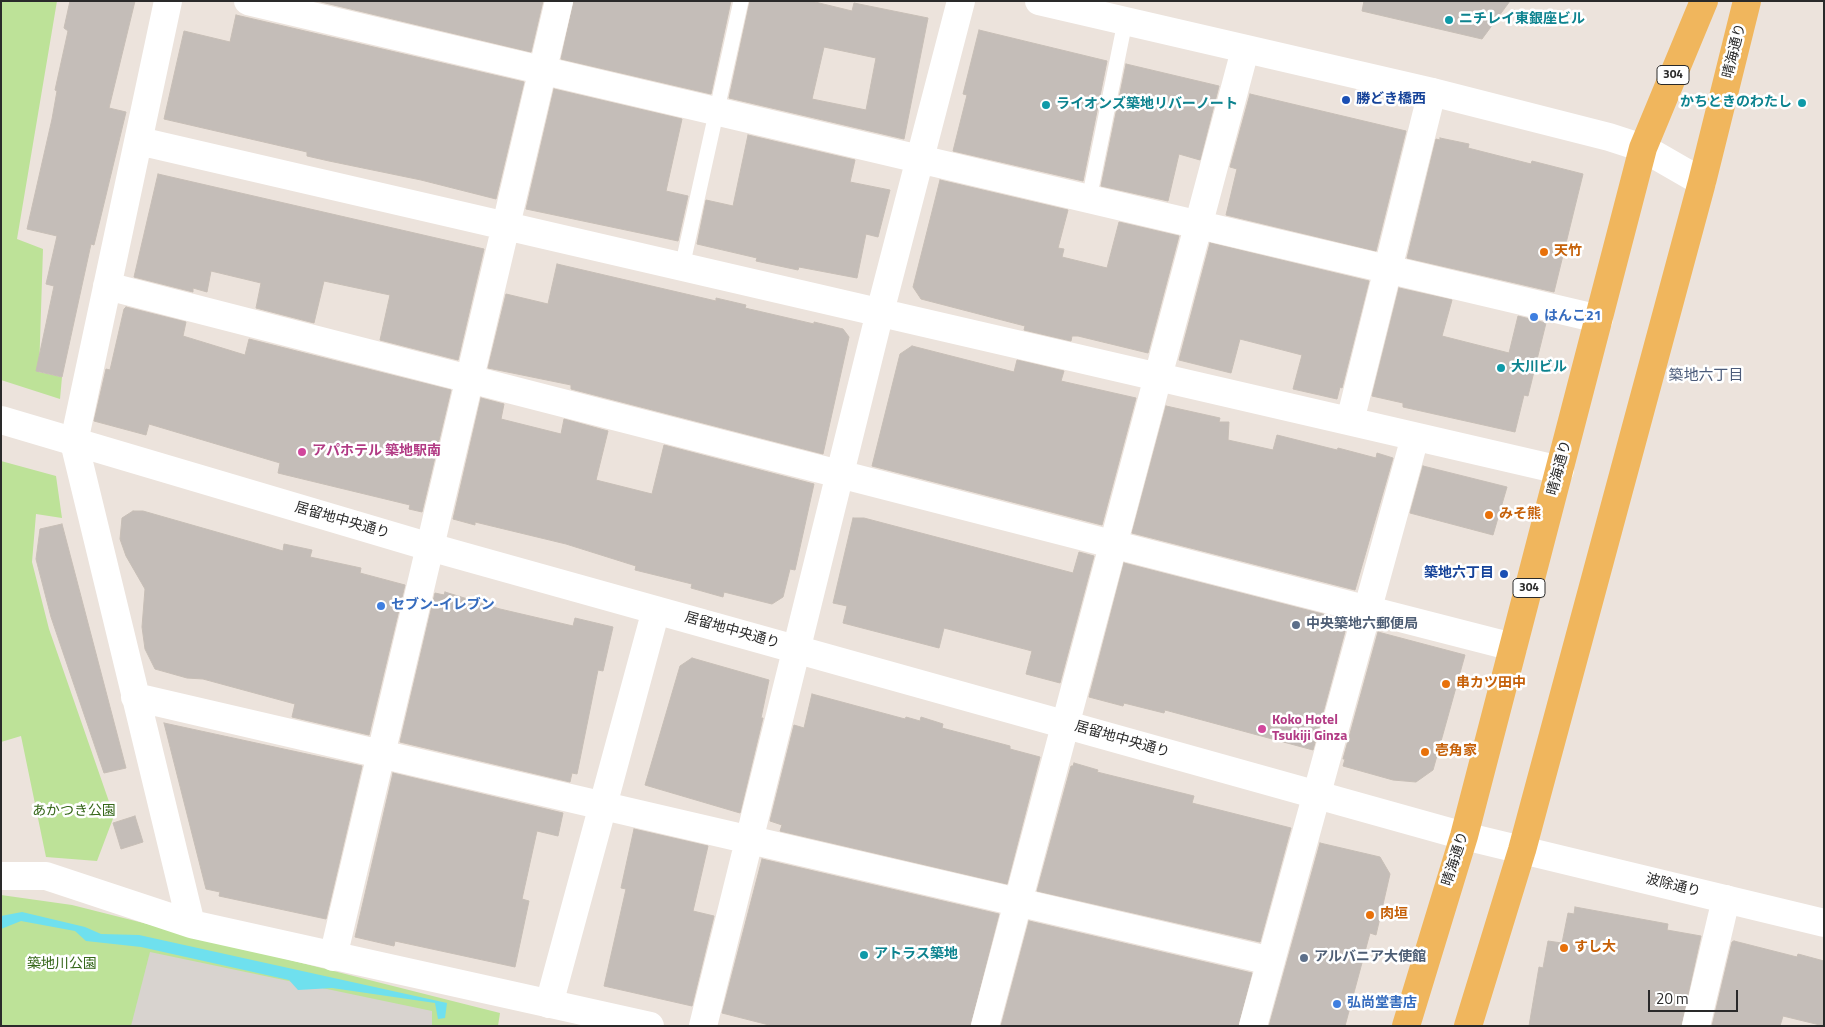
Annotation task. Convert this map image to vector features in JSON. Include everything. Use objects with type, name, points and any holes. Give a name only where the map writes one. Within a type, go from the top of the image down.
[{"type":"main road","name":"晴海通り","points":[[1406,1026],[1464,836],[1643,148],[1704,1]]},
{"type":"main road","name":"晴海通り","points":[[1468,1026],[1522,850],[1702,182],[1747,1]]},
{"type":"street","points":[[168,1],[74,442],[191,924]]},
{"type":"street","points":[[248,1],[1599,319]]},
{"type":"street","points":[[333,957],[559,1]]},
{"type":"street","points":[[703,1026],[880,312],[961,1]]},
{"type":"street","points":[[1039,1],[1432,92],[1610,137],[1643,148],[1702,182]]},
{"type":"street","points":[[985,1026],[1245,50]]},
{"type":"street","points":[[1350,422],[1432,92]]},
{"type":"street","points":[[139,141],[1560,470]]},
{"type":"street","points":[[107,286],[1513,647]]},
{"type":"street","name":"居留地中央通り","points":[[1,420],[430,547],[1464,836]]},
{"type":"street","points":[[1253,1026],[1415,436]]},
{"type":"street","points":[[547,1015],[656,610]]},
{"type":"street","points":[[135,697],[1271,960]]},
{"type":"street","name":"波除通り","points":[[1464,836],[1824,923]]},
{"type":"street","points":[[1,876],[46,876],[191,924],[333,957],[547,1015],[650,1026]]},
{"type":"street","points":[[1696,1026],[1726,899]]},
{"type":"lane","points":[[682,267],[742,1]]},
{"type":"lane","points":[[1089,199],[1125,22]]},
{"type":"green space","points":[[1,1],[57,1],[17,239],[43,249],[39,372],[62,377],[60,399],[1,380]]},
{"type":"green space","name":"あかつき公園","points":[[1,461],[56,476],[62,518],[36,514],[32,562],[49,629],[114,816],[97,861],[46,857],[21,736],[1,742]]},
{"type":"green space","name":"築地川公園","points":[[1,895],[72,905],[500,1013],[498,1026],[1,1026]]},
{"type":"shaded area","points":[[150,952],[432,1011],[432,1026],[131,1026]]},
{"type":"water","points":[[22,912],[85,927],[101,934],[139,935],[447,1003],[445,1018],[438,1019],[435,1003],[332,988],[298,990],[289,980],[141,947],[86,941],[75,931],[21,921],[1,929],[1,916]]},
{"type":"building","points":[[70,1],[135,1],[109,108],[126,112],[94,245],[91,244],[62,377],[36,371],[54,286],[46,284],[57,236],[27,229],[52,119],[57,91],[55,90],[68,31],[64,28]]},
{"type":"building","points":[[317,1],[543,1],[531,52]]},
{"type":"building","points":[[574,1],[731,1],[711,94],[561,59]]},
{"type":"building","points":[[750,1],[811,1],[852,11],[854,3],[928,18],[904,139],[729,98]],"holes":[[[824,47],[876,58],[866,110],[812,99]]]},
{"type":"building","name":"ニチレイ東銀座ビル","points":[[1364,1],[1510,1],[1482,39],[1362,11]]},
{"type":"building","points":[[236,15],[524,82],[496,199],[421,180],[307,156],[307,152],[164,119],[184,31],[230,42]]},
{"type":"building","points":[[979,30],[1107,61],[1083,181],[953,151],[967,95],[963,94]]},
{"type":"building","points":[[1126,64],[1219,86],[1200,160],[1179,154],[1168,201],[1101,186]]},
{"type":"building","points":[[554,89],[682,119],[666,191],[688,196],[678,241],[526,209]]},
{"type":"building","points":[[1250,94],[1406,131],[1376,251],[1226,215],[1237,169],[1230,167]]},
{"type":"building","points":[[748,135],[855,160],[850,182],[890,190],[878,237],[866,234],[857,278],[799,267],[798,270],[756,261],[757,258],[697,244],[706,200],[733,206]]},
{"type":"building","points":[[1440,138],[1469,144],[1468,148],[1531,164],[1532,161],[1583,174],[1554,292],[1407,258],[1436,139],[1440,140]]},
{"type":"building","points":[[158,174],[484,249],[458,360],[380,340],[390,295],[324,281],[314,323],[256,308],[261,283],[211,271],[207,292],[193,288],[193,292],[134,277]]},
{"type":"building","points":[[940,180],[1068,210],[1058,248],[1064,249],[1062,257],[1107,268],[1119,222],[1179,236],[1148,353],[1078,336],[1072,336],[1071,341],[1024,330],[1025,326],[921,299],[913,287]]},
{"type":"building","points":[[1210,243],[1369,281],[1342,388],[1340,387],[1337,399],[1293,389],[1302,355],[1240,339],[1231,373],[1179,360]]},
{"type":"building","points":[[557,264],[716,301],[716,298],[746,305],[745,308],[843,329],[849,337],[823,454],[571,389],[571,385],[488,368],[506,294],[548,304]]},
{"type":"building","points":[[1399,288],[1452,300],[1442,336],[1509,353],[1518,316],[1546,323],[1528,396],[1524,395],[1515,432],[1403,407],[1403,403],[1372,396]]},
{"type":"building","points":[[126,307],[186,322],[183,336],[245,355],[249,339],[451,390],[422,512],[409,509],[410,505],[278,473],[280,463],[149,424],[146,435],[94,421],[106,369],[110,370]]},
{"type":"building","points":[[912,346],[1014,372],[1017,360],[1064,371],[1061,381],[1136,398],[1102,525],[872,466],[900,354]]},
{"type":"building","points":[[481,398],[504,404],[501,419],[561,434],[564,419],[608,431],[596,480],[652,494],[664,445],[814,484],[795,570],[790,569],[783,597],[772,604],[724,592],[723,597],[691,588],[692,584],[635,570],[636,566],[566,544],[475,522],[475,525],[453,519]]},
{"type":"building","points":[[1166,406],[1220,418],[1219,422],[1229,422],[1228,440],[1273,450],[1277,435],[1376,458],[1377,453],[1393,458],[1355,590],[1132,533]]},
{"type":"building","points":[[1423,466],[1507,487],[1493,535],[1410,513]]},
{"type":"building","points":[[133,511],[143,511],[283,551],[284,544],[312,550],[310,557],[361,568],[360,573],[405,585],[369,735],[292,717],[295,704],[203,679],[187,678],[155,669],[145,649],[142,627],[145,589],[126,556],[120,539],[122,518]]},
{"type":"building","points":[[853,518],[864,518],[1073,573],[1079,552],[1094,556],[1060,683],[1026,674],[1032,651],[944,628],[939,648],[843,623],[847,606],[833,603]]},
{"type":"building","points":[[62,524],[126,768],[104,773],[51,617],[36,559],[40,529]]},
{"type":"building","points":[[1124,563],[1346,620],[1347,624],[1313,750],[1165,710],[1164,713],[1124,703],[1123,706],[1089,697]]},
{"type":"building","points":[[445,592],[500,609],[573,626],[575,618],[613,627],[603,671],[598,670],[577,774],[572,773],[570,782],[400,742],[435,593],[444,595]]},
{"type":"building","points":[[1378,632],[1465,655],[1433,770],[1416,782],[1393,780],[1343,766],[1345,759],[1343,759]]},
{"type":"building","points":[[692,658],[769,680],[761,718],[763,718],[740,813],[645,785],[680,666]]},
{"type":"building","points":[[812,694],[905,719],[906,717],[920,721],[921,717],[943,724],[942,728],[1010,746],[1010,749],[1040,757],[1007,884],[780,831],[782,825],[770,821],[794,725],[804,728]]},
{"type":"building","points":[[164,723],[362,766],[326,919],[219,896],[220,892],[206,889]]},
{"type":"building","points":[[1074,763],[1098,770],[1097,772],[1194,796],[1192,803],[1291,828],[1260,942],[1037,891],[1071,766]]},
{"type":"building","points":[[393,773],[563,813],[558,836],[537,831],[522,899],[529,901],[515,967],[395,941],[394,946],[355,937]]},
{"type":"building","points":[[135,816],[143,842],[121,849],[113,823]]},
{"type":"building","points":[[634,829],[708,846],[693,911],[714,916],[692,1006],[604,986],[626,889],[621,888]]},
{"type":"building","points":[[1320,843],[1380,857],[1390,874],[1376,935],[1370,933],[1345,1026],[1269,1026]]},
{"type":"building","name":"アトラス築地","points":[[762,859],[999,914],[970,1026],[773,1026],[722,1013]]},
{"type":"building","points":[[1575,907],[1668,924],[1667,930],[1701,936],[1681,1026],[1529,1026],[1539,967],[1543,968],[1548,941],[1562,943],[1568,913],[1574,914]]},
{"type":"building","points":[[1029,921],[1252,973],[1238,1026],[1001,1026]]},
{"type":"building","points":[[1732,942],[1797,957],[1798,954],[1824,961],[1824,1026],[1783,1016],[1780,1026],[1712,1026]]},
{"type":"place","name":"ニチレイ東銀座ビル","points":[[1449,20]]},
{"type":"place","name":"勝どき橋西","points":[[1346,100]]},
{"type":"place","name":"かちときのわたし","points":[[1802,103]]},
{"type":"place","name":"ライオンズ築地リバーノート","points":[[1046,105]]},
{"type":"place","name":"天竹","points":[[1544,252]]},
{"type":"place","name":"はんこ21","points":[[1534,317]]},
{"type":"place","name":"大川ビル","points":[[1501,368]]},
{"type":"place","name":"アパホテル 築地駅南","points":[[302,452]]},
{"type":"place","name":"みそ熊","points":[[1489,515]]},
{"type":"place","name":"築地六丁目","points":[[1504,574]]},
{"type":"place","name":"セブン-イレブン","points":[[381,606]]},
{"type":"place","name":"中央築地六郵便局","points":[[1296,625]]},
{"type":"place","name":"串カツ田中","points":[[1446,684]]},
{"type":"place","name":"Koko Hotel Tsukiji Ginza","points":[[1262,729]]},
{"type":"place","name":"壱角家","points":[[1425,752]]},
{"type":"place","name":"肉垣","points":[[1370,915]]},
{"type":"place","name":"すし大","points":[[1564,948]]},
{"type":"place","name":"アトラス築地","points":[[864,955]]},
{"type":"place","name":"アルバニア大使館","points":[[1304,958]]},
{"type":"place","name":"弘尚堂書店","points":[[1337,1004]]},
{"type":"district","name":"築地六丁目","points":[[1706,376]]}]
